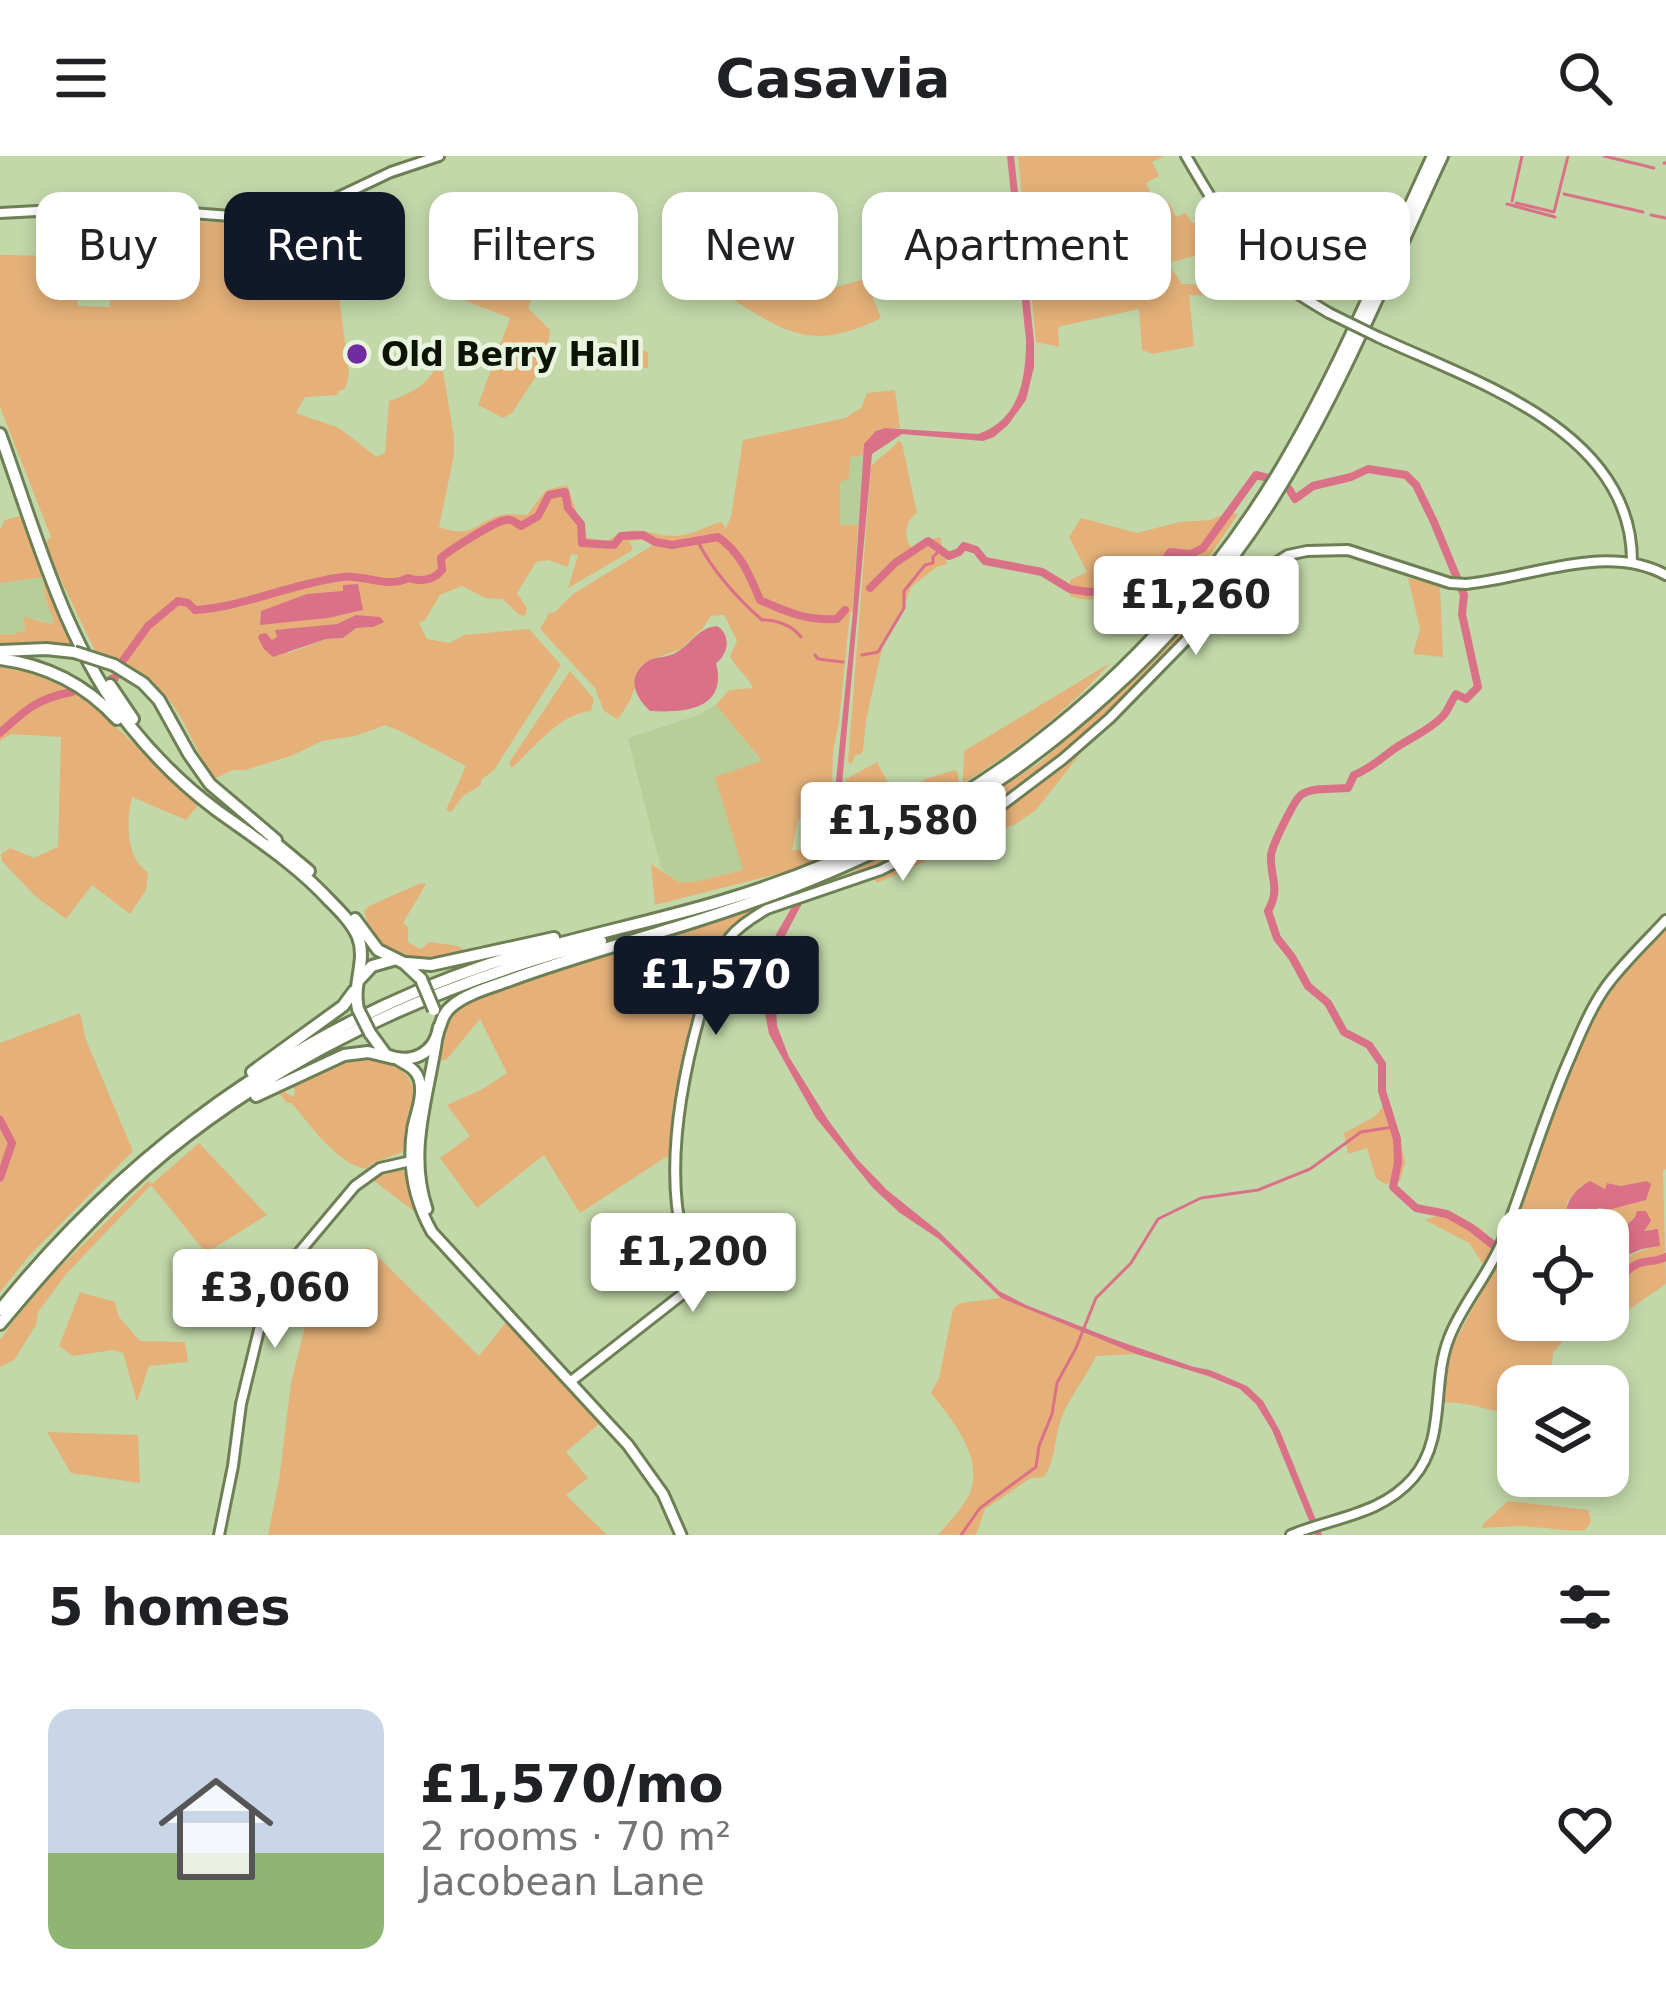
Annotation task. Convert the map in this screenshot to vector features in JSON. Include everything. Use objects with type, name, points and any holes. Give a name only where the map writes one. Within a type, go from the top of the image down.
[{"type":"highway","points":[[199,1116],[317,1040],[410,994],[556,944],[834,865],[950,807],[1063,734],[1122,681],[1190,608],[1272,500],[1328,400],[1438,156]]},
{"type":"highway","points":[[0,434],[68,620],[115,706],[158,759]]},
{"type":"highway","points":[[46,559],[100,669],[145,734],[206,793],[292,854]]},
{"type":"highway","points":[[0,655],[46,649],[74,652],[114,664],[142,683],[160,700],[210,784],[341,902],[378,950],[401,961],[421,979],[438,1033]]},
{"type":"highway","points":[[0,655],[45,669],[104,705],[135,740],[215,808],[285,858],[345,917],[362,957],[356,986],[358,1009],[382,1052],[396,1059]]},
{"type":"highway","points":[[165,1153],[224,1114],[334,1059],[361,1052],[417,1058],[427,1051],[453,1005],[497,985],[766,896],[800,878]]},
{"type":"highway","points":[[0,1310],[107,1193],[237,1082],[343,1006],[372,966],[386,960],[424,966],[450,962],[752,891]]},
{"type":"highway","points":[[0,1324],[88,1224],[165,1153],[293,1064],[412,1004],[540,958],[766,896]]},
{"type":"main road","points":[[438,1033],[414,1153],[435,1229],[452,1257]]},
{"type":"main road","points":[[396,1059],[415,1071],[421,1084],[413,1182],[425,1220],[452,1257],[628,1445],[653,1479],[681,1535]]},
{"type":"street","points":[[0,213],[131,207],[271,216],[315,208],[391,172],[440,156]]},
{"type":"street","points":[[1186,156],[1224,219],[1278,280],[1329,313],[1521,404],[1569,436],[1608,482],[1629,530],[1632,561]]},
{"type":"street","points":[[570,1382],[698,1282],[677,1206],[679,1116],[688,1060],[714,970],[730,938],[754,916],[880,870],[973,825],[1064,759],[1241,584],[1288,556],[1348,550],[1466,584],[1605,560],[1632,561],[1666,575]]},
{"type":"street","points":[[1291,1535],[1379,1506],[1416,1475],[1430,1450],[1440,1364],[1450,1334],[1500,1245],[1556,1088],[1582,1030],[1606,986],[1666,920]]},
{"type":"street","points":[[219,1535],[241,1404],[267,1297],[355,1186],[374,1171],[414,1153]]},
{"type":"street","points":[[394,1164],[404,1167],[413,1182]]},
{"type":"shaded area","points":[[1007,156],[1014,156],[1018,192],[1011,192]]},
{"type":"shaded area","points":[[1018,156],[1165,156],[1152,162],[1159,176],[1146,183],[1150,192],[1021,192]]},
{"type":"shaded area","points":[[1171,207],[1176,217],[1186,213],[1195,222],[1195,256],[1171,262]]},
{"type":"shaded area","points":[[200,221],[224,222],[224,300],[340,300],[349,374],[345,389],[338,395],[305,397],[296,413],[339,428],[377,457],[385,453],[389,401],[420,386],[441,359],[454,455],[439,527],[451,530],[468,530],[506,514],[527,515],[546,490],[567,485],[587,538],[608,541],[627,531],[683,535],[721,522],[726,528],[743,440],[845,418],[861,408],[867,393],[895,390],[900,428],[871,437],[863,455],[850,457],[849,478],[840,482],[840,525],[858,525],[832,796],[825,798],[812,819],[798,819],[792,851],[806,851],[829,836],[819,860],[655,905],[651,864],[679,882],[743,870],[715,777],[762,761],[716,705],[729,690],[753,688],[730,656],[737,641],[724,615],[711,616],[681,649],[641,669],[618,719],[604,711],[595,688],[540,629],[549,613],[573,594],[653,545],[643,540],[629,541],[633,550],[568,588],[578,555],[571,554],[568,567],[548,560],[536,562],[517,593],[527,608],[525,616],[503,599],[485,598],[462,586],[440,595],[419,623],[427,639],[450,643],[464,635],[529,629],[561,665],[494,770],[451,812],[446,810],[466,766],[385,725],[322,741],[291,756],[214,779],[163,692],[136,671],[96,653],[44,545],[51,537],[0,407],[0,255],[36,255],[36,300],[78,300],[78,306],[110,307],[110,300],[200,300]],"holes":[[[356,615],[373,627],[356,628],[343,638],[289,653],[260,634],[272,640],[277,637],[275,631],[337,624]]]},
{"type":"shaded area","points":[[1171,268],[1182,284],[1195,284],[1195,295],[1189,295],[1194,346],[1153,354],[1142,350],[1139,309],[1058,327],[1059,347],[1036,342],[1032,300],[1171,300]]},
{"type":"shaded area","points":[[862,280],[862,300],[874,300],[881,318],[833,335],[796,333],[734,300],[838,300],[838,287]]},
{"type":"shaded area","points":[[463,300],[531,300],[528,308],[550,330],[546,361],[512,413],[503,418],[478,405],[510,318]]},
{"type":"shaded area","points":[[1022,300],[1030,300],[1034,367],[1026,400],[994,437],[983,441],[902,434],[872,454],[839,817],[829,853],[779,947],[774,969],[777,1026],[789,1057],[857,1159],[999,1291],[1113,1339],[1247,1386],[1263,1401],[1280,1431],[1322,1535],[1315,1535],[1272,1430],[1240,1389],[1136,1354],[1001,1298],[939,1239],[873,1188],[816,1118],[769,1034],[761,993],[766,952],[831,831],[864,444],[885,428],[978,434],[992,428],[1018,396],[1026,340]]},
{"type":"shaded area","points":[[609,342],[634,344],[648,353],[648,368],[605,367],[589,355]]},
{"type":"shaded area","points":[[898,441],[917,513],[908,525],[907,540],[912,548],[940,537],[947,564],[911,587],[884,640],[863,751],[852,764],[848,762],[871,467]]},
{"type":"shaded area","points":[[863,455],[858,525],[840,525],[840,482],[850,456]]},
{"type":"shaded area","points":[[1228,512],[1238,514],[1205,563],[1176,562],[1142,594],[1123,589],[1097,599],[1070,596],[1070,580],[1087,572],[1069,537],[1081,518],[1137,533],[1211,520]]},
{"type":"shaded area","points":[[23,515],[74,647],[0,647],[0,635],[25,630],[24,617],[54,621],[43,577],[0,583],[0,530],[5,520]]},
{"type":"shaded area","points":[[43,577],[52,624],[24,620],[22,632],[0,635],[0,583]]},
{"type":"shaded area","points":[[1408,578],[1440,585],[1443,657],[1413,654],[1420,629]]},
{"type":"shaded area","points":[[358,584],[363,610],[260,625],[261,611],[307,594],[343,591],[343,585]]},
{"type":"shaded area","points":[[1213,591],[1221,596],[1036,810],[1014,825],[877,883],[874,879],[835,881],[923,835],[1038,764],[1126,687]]},
{"type":"shaded area","points":[[356,615],[380,617],[384,622],[273,657],[258,638],[266,633],[272,640],[277,637],[275,630],[337,624]]},
{"type":"shaded area","points":[[717,626],[727,644],[716,663],[716,691],[689,709],[650,711],[635,687],[641,667],[651,659],[674,654]]},
{"type":"shaded area","points":[[1110,663],[1041,728],[963,783],[964,751]]},
{"type":"shaded area","points":[[0,667],[58,679],[88,700],[198,805],[186,820],[132,797],[132,849],[148,872],[146,890],[130,914],[92,885],[66,919],[35,896],[2,861],[1,854],[10,848],[34,858],[58,847],[61,737],[11,734],[0,741]]},
{"type":"shaded area","points":[[570,671],[594,699],[591,711],[558,725],[512,768],[509,763]]},
{"type":"shaded area","points":[[716,705],[762,762],[743,870],[678,882],[661,868],[628,738]]},
{"type":"shaded area","points":[[877,762],[894,794],[842,820],[846,779]]},
{"type":"shaded area","points":[[954,770],[958,785],[834,852],[835,835],[926,779]]},
{"type":"shaded area","points":[[426,884],[403,923],[408,927],[408,942],[420,949],[430,942],[465,951],[418,957],[403,955],[378,940],[364,911]]},
{"type":"shaded area","points":[[759,910],[716,949],[680,1078],[674,1156],[580,1213],[544,1155],[477,1208],[440,1158],[470,1136],[447,1105],[507,1073],[480,1019],[447,1059],[440,1061],[449,1018],[460,1006],[509,985]]},
{"type":"shaded area","points":[[1666,926],[1666,1284],[1629,1309],[1629,1256],[1656,1247],[1654,1229],[1644,1231],[1636,1216],[1629,1223],[1629,1209],[1608,1209],[1646,1200],[1646,1181],[1621,1186],[1608,1183],[1606,1189],[1582,1185],[1566,1209],[1517,1209],[1588,1025],[1607,991]]},
{"type":"shaded area","points":[[80,1013],[86,1040],[133,1151],[29,1256],[0,1292],[0,1043]]},
{"type":"shaded area","points":[[357,1056],[397,1067],[413,1086],[414,1099],[403,1152],[365,1169],[334,1151],[277,1091],[293,1097],[291,1083]]},
{"type":"shaded area","points":[[1383,1107],[1392,1108],[1405,1162],[1400,1181],[1385,1184],[1376,1178],[1367,1148],[1348,1154],[1344,1133]]},
{"type":"shaded area","points":[[199,1143],[267,1215],[206,1253],[151,1185],[67,1273],[38,1312],[36,1325],[14,1360],[0,1367],[0,1340],[57,1270],[148,1181],[152,1184]]},
{"type":"shaded area","points":[[398,1166],[411,1187],[415,1212],[369,1177]]},
{"type":"shaded area","points":[[1590,1181],[1605,1189],[1607,1183],[1651,1184],[1646,1200],[1612,1209],[1567,1209],[1581,1186]]},
{"type":"shaded area","points":[[1450,1211],[1480,1228],[1497,1244],[1485,1267],[1469,1243],[1425,1220]]},
{"type":"shaded area","points":[[1637,1211],[1646,1211],[1651,1221],[1644,1231],[1658,1229],[1660,1246],[1629,1254],[1629,1223]]},
{"type":"shaded area","points":[[368,1247],[479,1356],[507,1321],[600,1423],[566,1452],[588,1478],[566,1495],[607,1535],[268,1535],[291,1383],[306,1323],[329,1285]]},
{"type":"shaded area","points":[[1497,1262],[1497,1341],[1565,1341],[1553,1353],[1552,1365],[1497,1365],[1497,1411],[1443,1403],[1450,1351]]},
{"type":"shaded area","points":[[80,1292],[115,1302],[119,1317],[140,1341],[185,1342],[188,1362],[149,1366],[137,1402],[123,1353],[73,1356],[59,1346]]},
{"type":"shaded area","points":[[1001,1298],[1136,1354],[1096,1356],[1064,1411],[1044,1477],[1031,1478],[985,1509],[976,1535],[938,1535],[965,1502],[973,1483],[965,1441],[931,1393],[939,1378],[953,1309],[960,1303]]},
{"type":"shaded area","points":[[47,1432],[138,1435],[140,1483],[71,1473]]},
{"type":"shaded area","points":[[1508,1501],[1588,1510],[1591,1522],[1585,1530],[1576,1531],[1483,1528]]},
{"type":"waterway","points":[[1512,201],[1522,156]]},
{"type":"waterway","points":[[1516,203],[1554,212],[1568,156]]},
{"type":"waterway","points":[[1604,156],[1654,168]]},
{"type":"waterway","points":[[1564,194],[1643,212]]},
{"type":"waterway","points":[[1507,204],[1555,217]]},
{"type":"waterway","points":[[1651,215],[1666,218]]},
{"type":"waterway","points":[[1289,489],[1295,499],[1313,486],[1368,469],[1406,475],[1434,522],[1464,595],[1462,614],[1478,687],[1466,699],[1456,694],[1436,723],[1354,775],[1348,788],[1301,795],[1272,850],[1274,890],[1268,911],[1277,938],[1308,986],[1328,1003],[1344,1032],[1369,1045],[1382,1064],[1382,1091],[1397,1139],[1393,1187],[1416,1208],[1447,1214],[1497,1248]]},
{"type":"waterway","points":[[870,588],[895,563],[928,541],[949,556],[964,546],[976,550],[985,561],[1042,572],[1070,589],[1112,590],[1125,578],[1147,588],[1170,552],[1191,554],[1203,548],[1256,475],[1268,478]]},
{"type":"waterway","points":[[124,659],[148,626],[178,601],[195,610],[343,577],[426,580],[442,570],[441,558],[461,544],[502,521],[521,526],[538,516],[549,495],[565,492],[568,508],[581,524],[582,543],[614,545],[621,536],[643,535],[672,545],[718,537],[738,557],[760,600],[816,619],[837,619],[845,610]]},
{"type":"waterway","points":[[697,540],[734,593],[762,620],[789,627],[801,637]]},
{"type":"waterway","points":[[862,655],[878,652],[904,608],[904,591],[940,550]]},
{"type":"waterway","points":[[815,655],[843,662]]},
{"type":"waterway","points":[[111,679],[115,678]]},
{"type":"waterway","points":[[0,733],[33,706],[72,692]]},
{"type":"waterway","points":[[0,1120],[12,1143],[0,1178]]},
{"type":"waterway","points":[[961,1535],[980,1508],[1036,1467],[1057,1383],[1096,1298],[1131,1263],[1158,1219],[1201,1198],[1258,1190],[1310,1169],[1361,1132],[1393,1127]]},
{"type":"waterway","points":[[1629,1270],[1666,1257]]},
{"type":"place","name":"Old Berry Hall","points":[[357,354]]}]
